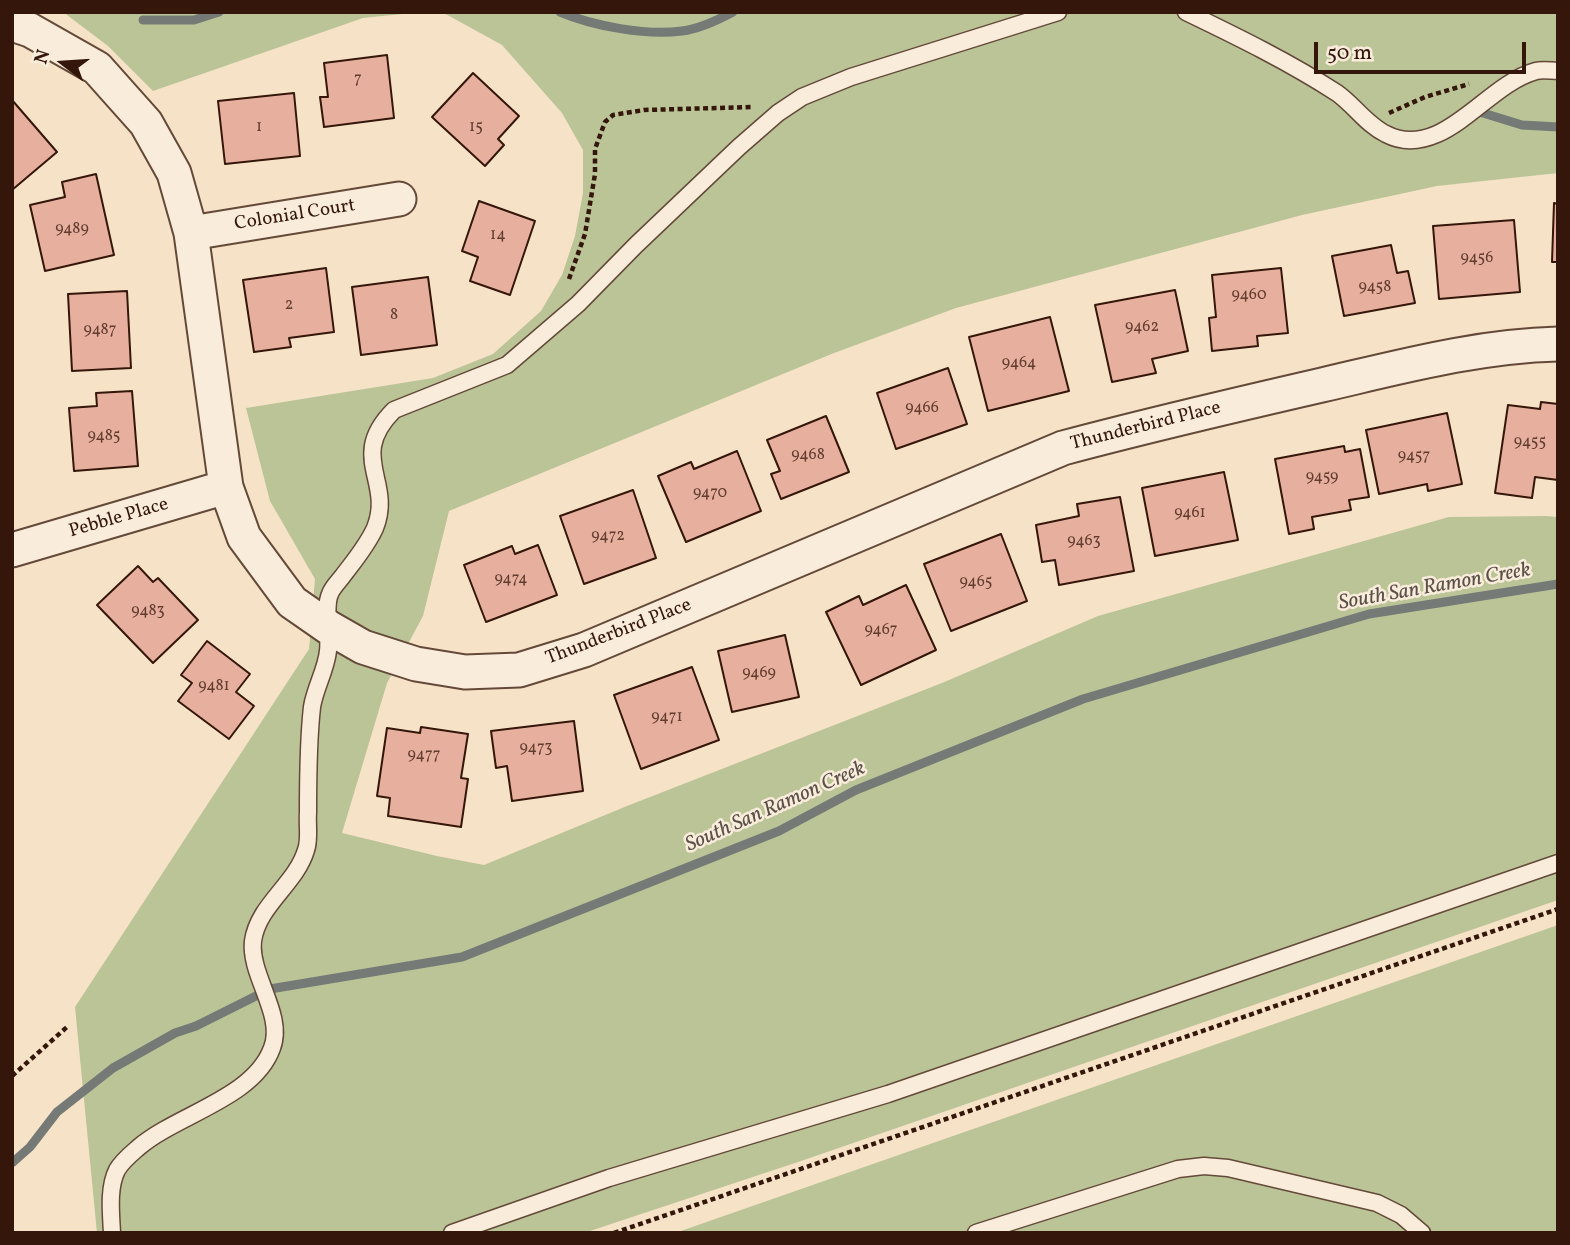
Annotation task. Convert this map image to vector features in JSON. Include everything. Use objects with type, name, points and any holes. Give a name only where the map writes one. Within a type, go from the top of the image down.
[{"type":"street","name":"Thunderbird Place","points":[[12,24],[30,30],[97,68],[146,123],[174,173],[191,233],[226,487],[244,537],[292,602],[363,647],[416,664],[465,673],[519,670],[584,650],[1063,448],[1450,355],[1521,345],[1558,344]]},
{"type":"street","name":"Colonial Court","points":[[191,233],[399,199]]},
{"type":"street","name":"Pebble Place","points":[[12,550],[226,487]]},
{"type":"lane","points":[[113,1233],[112,1189],[118,1170],[127,1157],[156,1132],[238,1091],[272,1050],[276,1033],[254,958],[253,942],[258,924],[291,879],[307,850],[313,705],[328,653],[329,595],[363,549],[375,527],[380,507],[379,490],[371,463],[374,441],[384,421],[394,410],[507,365],[578,304],[730,156],[802,97],[851,77],[1058,12]]},
{"type":"lane","points":[[1186,12],[1298,68],[1341,96],[1386,135],[1403,139],[1420,141],[1441,132],[1514,81],[1538,71],[1558,71]]},
{"type":"lane","points":[[452,1233],[609,1178],[888,1094],[1558,863]]},
{"type":"lane","points":[[976,1233],[1178,1169],[1204,1166],[1228,1168],[1377,1203],[1401,1215],[1422,1233]]},
{"type":"path","points":[[1370,123],[1408,104],[1475,82]]},
{"type":"path","points":[[566,286],[585,234],[599,134],[605,122],[613,115],[644,110],[788,106]]},
{"type":"path","points":[[614,1233],[1558,909]]},
{"type":"path","points":[[12,1076],[67,1027]]},
{"type":"green space","points":[[63,12],[422,12],[363,18],[153,91],[108,46]]},
{"type":"green space","points":[[442,12],[1558,12],[1558,173],[1437,186],[1302,215],[956,308],[834,353],[449,511],[423,616],[387,683],[342,833],[484,865],[942,683],[1098,616],[1449,517],[1546,516],[1558,517],[1558,900],[584,1233],[97,1233],[75,1007],[309,649],[315,579],[270,501],[246,408],[433,378],[493,354],[541,311],[562,275],[575,236],[583,193],[583,150],[562,113],[502,45]]},
{"type":"green space","points":[[1558,925],[1558,1233],[675,1233]]},
{"type":"building","points":[[387,55],[394,118],[324,127],[320,97],[328,97],[324,63]]},
{"type":"building","points":[[473,73],[519,116],[498,139],[504,145],[485,166],[432,117]]},
{"type":"building","points":[[294,93],[300,156],[225,164],[218,101]]},
{"type":"building","points":[[12,100],[57,152],[12,190]]},
{"type":"building","points":[[96,174],[114,255],[45,271],[30,205],[65,197],[62,182]]},
{"type":"building","points":[[479,201],[535,221],[510,295],[470,281],[478,257],[462,251]]},
{"type":"building","points":[[1554,203],[1558,204],[1558,262],[1552,262]]},
{"type":"building","points":[[1514,220],[1520,292],[1439,299],[1433,226]]},
{"type":"building","points":[[1391,245],[1397,273],[1408,271],[1415,303],[1344,316],[1332,256]]},
{"type":"building","points":[[326,268],[334,332],[289,338],[291,347],[254,352],[243,280]]},
{"type":"building","points":[[1281,268],[1288,333],[1257,336],[1258,346],[1212,351],[1209,318],[1216,317],[1212,275]]},
{"type":"building","points":[[428,277],[437,345],[361,355],[352,287]]},
{"type":"building","points":[[1175,290],[1188,351],[1152,359],[1156,373],[1112,382],[1095,305]]},
{"type":"building","points":[[127,291],[131,368],[72,371],[68,294]]},
{"type":"building","points":[[1050,317],[1069,391],[988,411],[969,337]]},
{"type":"building","points":[[948,368],[967,424],[896,449],[877,393]]},
{"type":"building","points":[[132,391],[138,466],[74,471],[69,408],[97,406],[96,393]]},
{"type":"building","points":[[1541,402],[1558,404],[1558,480],[1535,477],[1532,498],[1495,493],[1508,405],[1540,409]]},
{"type":"building","points":[[1447,413],[1462,484],[1428,491],[1427,484],[1379,494],[1366,430]]},
{"type":"building","points":[[826,416],[849,472],[781,499],[771,474],[780,471],[767,440]]},
{"type":"building","points":[[1344,446],[1345,452],[1360,449],[1369,497],[1349,500],[1351,510],[1312,517],[1314,529],[1289,534],[1275,459]]},
{"type":"building","points":[[737,451],[761,511],[686,542],[658,476],[691,462],[694,469]]},
{"type":"building","points":[[1224,472],[1238,540],[1155,556],[1142,488]]},
{"type":"building","points":[[633,490],[656,558],[584,584],[560,516]]},
{"type":"building","points":[[1120,497],[1134,571],[1059,585],[1055,560],[1042,562],[1036,525],[1079,516],[1077,504]]},
{"type":"building","points":[[1001,534],[1027,601],[951,631],[924,564]]},
{"type":"building","points":[[538,545],[557,595],[486,622],[464,565],[512,546],[515,554]]},
{"type":"building","points":[[138,566],[153,582],[158,578],[198,620],[153,663],[97,605]]},
{"type":"building","points":[[906,585],[936,650],[861,685],[826,612],[859,596],[863,605]]},
{"type":"building","points":[[785,635],[799,697],[732,712],[718,651]]},
{"type":"building","points":[[207,641],[250,674],[236,692],[254,706],[229,739],[178,701],[192,683],[181,675]]},
{"type":"building","points":[[692,667],[719,740],[641,769],[614,695]]},
{"type":"building","points":[[574,721],[583,791],[512,801],[507,766],[496,768],[491,731]]},
{"type":"building","points":[[421,727],[468,734],[461,778],[468,779],[461,827],[388,816],[390,798],[377,796],[387,728],[420,733]]},
{"type":"waterway","points":[[143,20],[194,20],[219,12]]},
{"type":"waterway","points":[[560,12],[620,29],[653,32],[695,28],[733,12]]},
{"type":"waterway","points":[[1483,113],[1522,125],[1558,127]]},
{"type":"waterway","name":"South San Ramon Creek","points":[[12,1163],[30,1147],[57,1112],[113,1068],[175,1033],[196,1026],[270,989],[462,957],[779,831],[856,790],[1083,699],[1369,614],[1558,584]]}]
